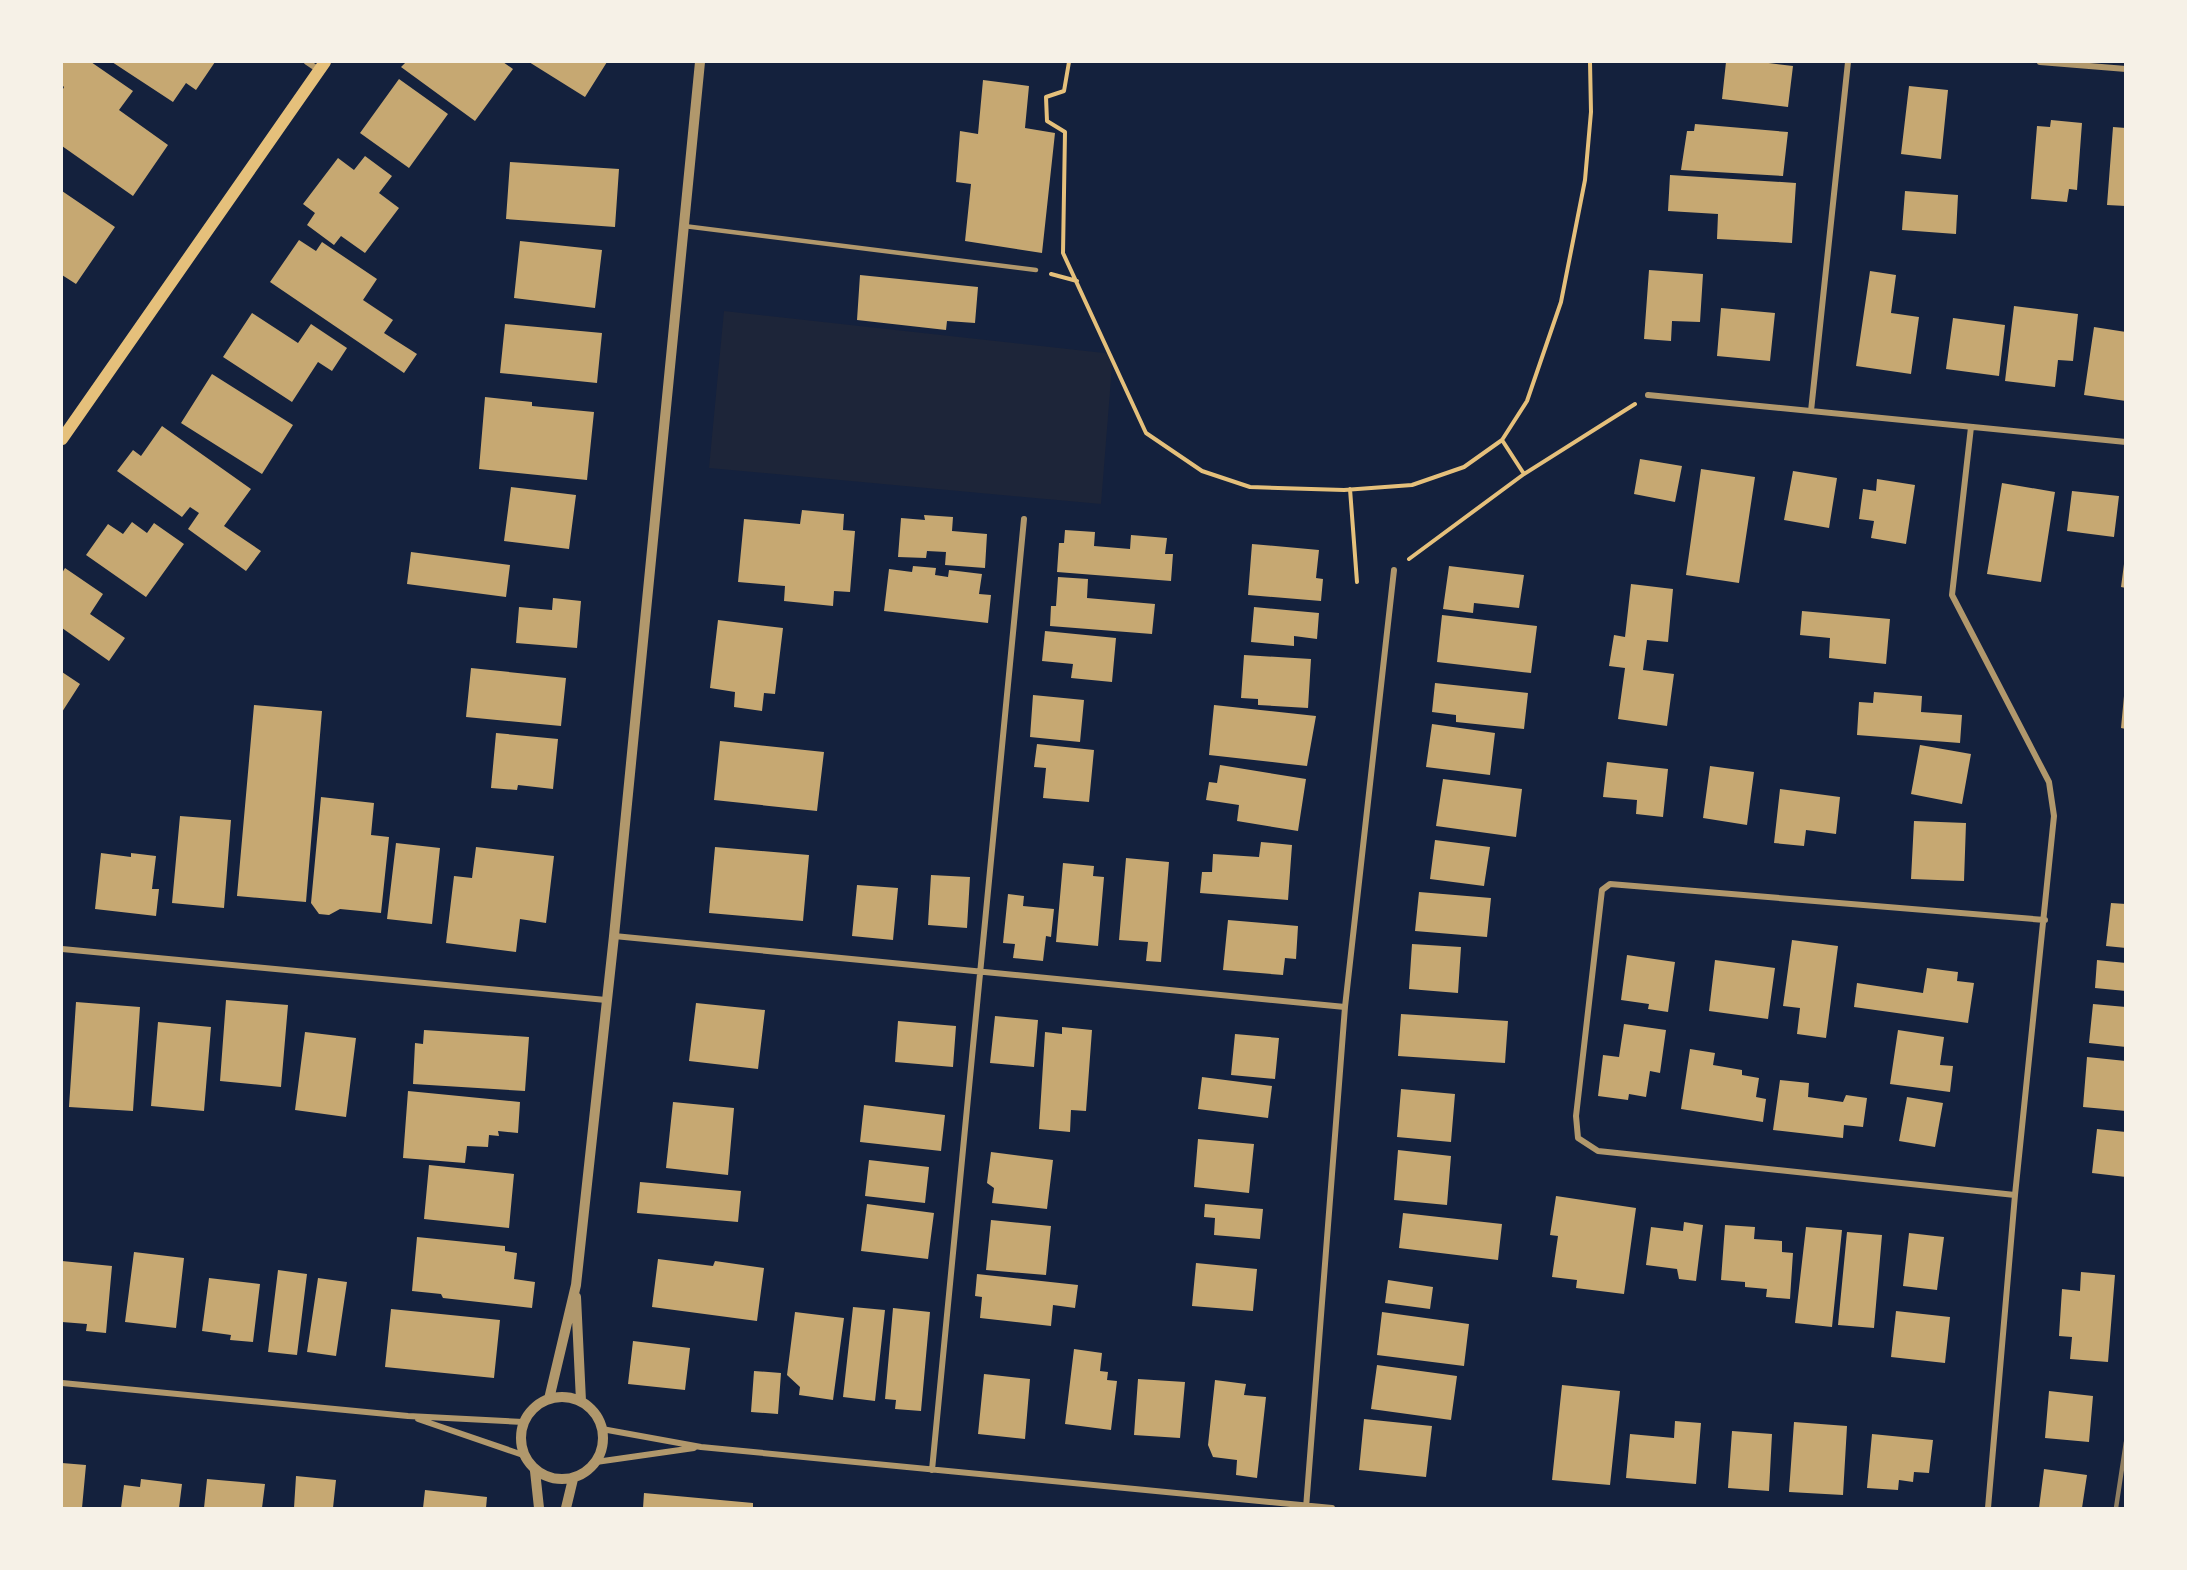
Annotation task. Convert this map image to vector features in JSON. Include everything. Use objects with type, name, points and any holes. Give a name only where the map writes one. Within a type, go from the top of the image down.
[{"type":"main road","points":[[62,439],[322,66]]},
{"type":"street","points":[[307,62],[322,66]]},
{"type":"street","points":[[549,1399],[576,1285],[614,936],[700,62]]},
{"type":"street","points":[[1811,411],[1848,62]]},
{"type":"street","points":[[2040,62],[2126,69]]},
{"type":"street","points":[[1648,395],[2126,442]]},
{"type":"street","points":[[1971,426],[1952,595],[2049,782],[2054,816],[2015,1195],[1988,1509]]},
{"type":"street","points":[[932,1470],[1024,519]]},
{"type":"street","points":[[1306,1507],[1346,1007],[1394,570]]},
{"type":"street","points":[[2015,1195],[1598,1151],[1578,1138],[1576,1116],[1602,890],[1610,884],[2045,920]]},
{"type":"street","points":[[614,936],[1346,1007]]},
{"type":"street","points":[[62,949],[606,1000]]},
{"type":"street","points":[[576,1285],[581,1401]]},
{"type":"street","points":[[62,1383],[408,1416],[523,1422]]},
{"type":"street","points":[[564,1397],[581,1401],[597,1416],[603,1429],[603,1445],[596,1462],[587,1472],[573,1479],[554,1480],[535,1471],[523,1455],[520,1432],[523,1422],[534,1407],[549,1399],[564,1397]]},
{"type":"street","points":[[408,1416],[523,1455]]},
{"type":"street","points":[[603,1429],[701,1447],[1332,1509]]},
{"type":"street","points":[[596,1462],[701,1447]]},
{"type":"street","points":[[535,1471],[539,1509]]},
{"type":"street","points":[[566,1509],[573,1479]]},
{"type":"lane","points":[[684,226],[1036,270]]},
{"type":"path","points":[[1069,62],[1064,91],[1046,97],[1047,121],[1065,132],[1064,253],[1146,433],[1202,471],[1250,487],[1350,489],[1412,485],[1464,467],[1502,440],[1527,401],[1562,302],[1585,180],[1591,112],[1590,62]]},
{"type":"path","points":[[1036,270],[1077,281]]},
{"type":"path","points":[[1394,570],[1524,474],[1648,395]]},
{"type":"path","points":[[1502,440],[1524,474]]},
{"type":"path","points":[[1350,489],[1356,582]]},
{"type":"shaded area","points":[[724,311],[1113,354],[1101,504],[709,468]]},
{"type":"building","points":[[62,62],[91,62],[133,91],[119,110],[168,145],[133,196],[62,146],[62,91],[64,87],[62,85]]},
{"type":"building","points":[[112,62],[215,62],[196,90],[186,83],[173,102]]},
{"type":"building","points":[[406,62],[503,62],[513,69],[475,121],[401,67]]},
{"type":"building","points":[[529,62],[607,62],[585,97]]},
{"type":"building","points":[[1726,62],[1761,62],[1793,66],[1788,107],[1722,99]]},
{"type":"building","points":[[399,79],[448,114],[409,168],[360,133]]},
{"type":"building","points":[[983,80],[1029,86],[1025,128],[1055,133],[1042,253],[965,241],[971,184],[956,182],[960,131],[978,134]]},
{"type":"building","points":[[1909,86],[1948,90],[1941,159],[1901,154]]},
{"type":"building","points":[[2051,120],[2082,123],[2077,190],[2069,189],[2067,202],[2031,199],[2037,126],[2050,127]]},
{"type":"building","points":[[1695,124],[1788,132],[1783,176],[1681,170],[1687,131],[1694,131]]},
{"type":"building","points":[[2113,127],[2126,128],[2126,206],[2107,205]]},
{"type":"building","points":[[365,156],[392,176],[379,193],[399,208],[365,253],[341,236],[334,245],[307,225],[315,213],[303,204],[338,158],[354,170]]},
{"type":"building","points":[[510,162],[619,169],[615,227],[506,219]]},
{"type":"building","points":[[1670,175],[1796,183],[1792,243],[1717,239],[1718,214],[1668,211]]},
{"type":"building","points":[[62,191],[115,227],[76,284],[62,275]]},
{"type":"building","points":[[1905,191],[1958,195],[1956,234],[1902,230]]},
{"type":"building","points":[[299,240],[316,251],[322,242],[377,279],[363,300],[393,320],[384,333],[417,354],[404,373],[270,282]]},
{"type":"building","points":[[520,241],[602,250],[595,308],[514,298]]},
{"type":"building","points":[[1649,270],[1703,274],[1700,322],[1672,321],[1671,341],[1644,339]]},
{"type":"building","points":[[1870,271],[1896,275],[1891,313],[1919,317],[1911,374],[1856,366]]},
{"type":"building","points":[[860,275],[978,287],[975,323],[947,321],[946,330],[857,320]]},
{"type":"building","points":[[2014,306],[2078,314],[2073,361],[2058,360],[2055,387],[2005,381]]},
{"type":"building","points":[[1721,308],[1775,313],[1770,361],[1717,356]]},
{"type":"building","points":[[252,313],[298,343],[311,324],[347,348],[332,371],[318,362],[292,402],[223,357]]},
{"type":"building","points":[[1953,318],[2005,325],[1999,376],[1946,369]]},
{"type":"building","points":[[505,324],[602,333],[597,383],[500,373]]},
{"type":"building","points":[[2094,327],[2126,332],[2126,401],[2084,395]]},
{"type":"building","points":[[212,374],[293,425],[262,474],[181,423]]},
{"type":"building","points":[[485,397],[532,402],[532,406],[594,412],[587,480],[479,469]]},
{"type":"building","points":[[162,426],[251,489],[224,526],[261,551],[246,571],[188,529],[199,513],[190,507],[182,517],[117,471],[133,450],[141,456]]},
{"type":"building","points":[[1640,459],[1682,466],[1675,502],[1634,494]]},
{"type":"building","points":[[1701,469],[1755,477],[1739,583],[1686,575]]},
{"type":"building","points":[[1793,471],[1837,478],[1829,528],[1784,520]]},
{"type":"building","points":[[1877,479],[1915,485],[1906,544],[1871,538],[1874,521],[1859,519],[1863,489],[1876,491]]},
{"type":"building","points":[[2002,483],[2055,492],[2041,582],[1987,574]]},
{"type":"building","points":[[511,487],[576,495],[569,549],[504,541]]},
{"type":"building","points":[[2072,491],[2119,496],[2114,537],[2067,531]]},
{"type":"building","points":[[802,510],[844,514],[843,530],[855,531],[850,592],[834,591],[833,606],[784,601],[785,586],[738,582],[744,519],[800,524]]},
{"type":"building","points":[[924,515],[953,517],[952,531],[987,534],[985,568],[945,565],[946,552],[927,551],[926,558],[898,557],[901,518],[925,520]]},
{"type":"building","points":[[132,522],[147,533],[154,523],[184,544],[146,597],[86,555],[108,524],[123,534]]},
{"type":"building","points":[[1065,530],[1095,532],[1094,546],[1130,549],[1131,535],[1167,538],[1165,554],[1173,554],[1171,581],[1057,572],[1059,543],[1064,543]]},
{"type":"building","points":[[1252,544],[1319,550],[1316,578],[1323,579],[1321,601],[1248,595]]},
{"type":"building","points":[[411,552],[510,565],[506,597],[407,584]]},
{"type":"building","points":[[2124,564],[2126,564],[2126,588],[2121,587]]},
{"type":"building","points":[[913,566],[936,568],[935,575],[948,577],[949,570],[982,574],[979,594],[991,595],[988,623],[884,611],[889,569],[912,572]]},
{"type":"building","points":[[1449,566],[1524,575],[1519,608],[1474,603],[1473,613],[1443,609]]},
{"type":"building","points":[[65,568],[103,594],[90,614],[125,638],[109,661],[62,628],[62,573]]},
{"type":"building","points":[[1058,577],[1088,579],[1087,598],[1155,604],[1152,634],[1050,626],[1051,606],[1056,606]]},
{"type":"building","points":[[1631,584],[1673,589],[1668,642],[1647,640],[1643,670],[1674,674],[1667,726],[1618,719],[1625,668],[1609,666],[1614,635],[1625,637]]},
{"type":"building","points":[[553,598],[581,601],[577,648],[516,643],[519,607],[552,610]]},
{"type":"building","points":[[1254,607],[1319,613],[1317,639],[1294,636],[1294,646],[1251,642]]},
{"type":"building","points":[[1802,611],[1890,619],[1886,664],[1829,658],[1830,638],[1800,635]]},
{"type":"building","points":[[1442,615],[1537,626],[1531,673],[1437,662]]},
{"type":"building","points":[[718,620],[783,628],[775,694],[764,693],[762,711],[734,707],[735,692],[710,688]]},
{"type":"building","points":[[1045,631],[1116,638],[1112,682],[1071,678],[1073,664],[1042,661]]},
{"type":"building","points":[[1244,655],[1311,659],[1308,708],[1258,705],[1258,699],[1241,698]]},
{"type":"building","points":[[471,668],[566,678],[561,726],[466,717]]},
{"type":"building","points":[[62,672],[80,684],[62,712]]},
{"type":"building","points":[[1435,683],[1528,693],[1524,729],[1456,722],[1456,715],[1432,712]]},
{"type":"building","points":[[1874,692],[1922,696],[1921,712],[1962,715],[1960,743],[1857,735],[1859,702],[1873,703]]},
{"type":"building","points":[[1033,695],[1084,700],[1080,742],[1030,737]]},
{"type":"building","points":[[2124,696],[2126,697],[2126,729],[2121,728]]},
{"type":"building","points":[[254,705],[322,711],[306,902],[237,896]]},
{"type":"building","points":[[1214,705],[1316,716],[1307,766],[1209,755]]},
{"type":"building","points":[[1432,724],[1495,733],[1490,775],[1426,767]]},
{"type":"building","points":[[496,733],[558,739],[553,789],[518,785],[517,790],[491,788]]},
{"type":"building","points":[[720,741],[824,752],[817,811],[714,800]]},
{"type":"building","points":[[1037,744],[1094,750],[1089,802],[1043,798],[1046,768],[1034,767]]},
{"type":"building","points":[[1920,745],[1971,754],[1962,804],[1911,794]]},
{"type":"building","points":[[1607,762],[1668,769],[1663,817],[1636,814],[1637,800],[1603,797]]},
{"type":"building","points":[[1220,765],[1306,779],[1298,831],[1237,821],[1239,805],[1206,800],[1209,782],[1217,783]]},
{"type":"building","points":[[1710,766],[1754,772],[1747,825],[1703,818]]},
{"type":"building","points":[[1443,779],[1522,789],[1516,837],[1436,826]]},
{"type":"building","points":[[1780,789],[1840,797],[1836,834],[1806,830],[1804,846],[1774,843]]},
{"type":"building","points":[[321,797],[374,803],[371,835],[389,837],[381,913],[340,909],[329,915],[319,914],[311,903]]},
{"type":"building","points":[[180,816],[231,820],[224,908],[172,903]]},
{"type":"building","points":[[1914,821],[1966,823],[1964,881],[1911,879]]},
{"type":"building","points":[[1435,840],[1490,847],[1484,886],[1430,879]]},
{"type":"building","points":[[1261,842],[1292,845],[1288,900],[1200,893],[1202,872],[1212,872],[1213,854],[1259,857]]},
{"type":"building","points":[[396,843],[440,848],[432,924],[387,919]]},
{"type":"building","points":[[476,847],[554,856],[546,923],[520,919],[516,952],[446,943],[454,876],[472,878]]},
{"type":"building","points":[[715,847],[809,855],[803,921],[709,913]]},
{"type":"building","points":[[101,853],[131,857],[131,853],[156,856],[152,889],[159,889],[156,916],[95,909]]},
{"type":"building","points":[[1126,858],[1169,862],[1161,962],[1146,961],[1148,942],[1119,940]]},
{"type":"building","points":[[1063,863],[1094,866],[1093,876],[1104,877],[1098,946],[1056,942]]},
{"type":"building","points":[[931,875],[970,877],[967,928],[928,925]]},
{"type":"building","points":[[857,885],[898,888],[893,940],[852,936]]},
{"type":"building","points":[[1419,892],[1491,898],[1487,937],[1415,931]]},
{"type":"building","points":[[1008,894],[1024,896],[1023,906],[1054,909],[1051,937],[1046,936],[1043,961],[1013,958],[1015,944],[1003,943]]},
{"type":"building","points":[[2111,903],[2126,904],[2126,948],[2106,946]]},
{"type":"building","points":[[1228,920],[1298,926],[1296,959],[1285,958],[1283,975],[1223,970]]},
{"type":"building","points":[[1792,940],[1838,946],[1826,1038],[1797,1034],[1800,1008],[1783,1006]]},
{"type":"building","points":[[1412,944],[1461,947],[1458,993],[1409,989]]},
{"type":"building","points":[[1627,955],[1675,962],[1668,1012],[1648,1009],[1649,1004],[1621,1000]]},
{"type":"building","points":[[1715,960],[1775,968],[1768,1019],[1709,1011]]},
{"type":"building","points":[[2097,960],[2126,963],[2126,991],[2095,988]]},
{"type":"building","points":[[1927,968],[1958,972],[1957,981],[1974,983],[1968,1023],[1854,1007],[1857,983],[1923,993]]},
{"type":"building","points":[[226,1000],[288,1005],[281,1087],[220,1081]]},
{"type":"building","points":[[76,1002],[140,1007],[133,1111],[69,1107]]},
{"type":"building","points":[[696,1003],[765,1010],[758,1069],[689,1061]]},
{"type":"building","points":[[2093,1004],[2126,1007],[2126,1047],[2089,1043]]},
{"type":"building","points":[[1401,1014],[1508,1021],[1505,1063],[1398,1056]]},
{"type":"building","points":[[995,1016],[1038,1020],[1034,1067],[990,1063]]},
{"type":"building","points":[[898,1021],[956,1026],[953,1067],[895,1062]]},
{"type":"building","points":[[158,1022],[211,1027],[204,1111],[151,1106]]},
{"type":"building","points":[[1624,1024],[1666,1030],[1660,1073],[1650,1071],[1646,1097],[1629,1094],[1628,1100],[1598,1096],[1603,1055],[1619,1057]]},
{"type":"building","points":[[1062,1027],[1092,1030],[1086,1111],[1071,1110],[1070,1132],[1039,1129],[1045,1032],[1062,1034]]},
{"type":"building","points":[[424,1030],[529,1037],[525,1091],[413,1084],[415,1043],[423,1044]]},
{"type":"building","points":[[1898,1030],[1944,1037],[1940,1065],[1953,1066],[1950,1092],[1890,1084]]},
{"type":"building","points":[[305,1032],[356,1038],[346,1117],[295,1110]]},
{"type":"building","points":[[1235,1034],[1279,1038],[1275,1079],[1231,1075]]},
{"type":"building","points":[[1690,1049],[1715,1053],[1713,1065],[1742,1070],[1742,1075],[1759,1078],[1756,1097],[1766,1099],[1763,1122],[1681,1109]]},
{"type":"building","points":[[2087,1057],[2126,1061],[2126,1111],[2083,1107]]},
{"type":"building","points":[[1202,1077],[1272,1086],[1268,1118],[1198,1109]]},
{"type":"building","points":[[1780,1080],[1809,1083],[1808,1097],[1843,1102],[1846,1095],[1867,1098],[1863,1127],[1844,1125],[1843,1138],[1773,1130]]},
{"type":"building","points":[[1401,1089],[1455,1094],[1451,1142],[1397,1137]]},
{"type":"building","points":[[408,1091],[520,1102],[518,1133],[498,1131],[499,1136],[489,1135],[488,1147],[467,1146],[465,1163],[403,1158]]},
{"type":"building","points":[[1907,1097],[1943,1103],[1935,1147],[1899,1141]]},
{"type":"building","points":[[673,1102],[734,1108],[728,1175],[666,1168]]},
{"type":"building","points":[[864,1105],[945,1115],[941,1151],[860,1142]]},
{"type":"building","points":[[2097,1129],[2126,1132],[2126,1177],[2092,1173]]},
{"type":"building","points":[[1198,1139],[1254,1144],[1249,1193],[1194,1187]]},
{"type":"building","points":[[1398,1150],[1451,1156],[1447,1205],[1394,1200]]},
{"type":"building","points":[[991,1152],[1053,1160],[1047,1209],[992,1203],[994,1188],[987,1183]]},
{"type":"building","points":[[869,1160],[929,1167],[925,1203],[865,1196]]},
{"type":"building","points":[[429,1165],[514,1174],[509,1228],[424,1219]]},
{"type":"building","points":[[640,1182],[741,1191],[738,1222],[637,1213]]},
{"type":"building","points":[[1556,1196],[1636,1208],[1624,1294],[1576,1288],[1577,1280],[1552,1277],[1558,1236],[1550,1235]]},
{"type":"building","points":[[867,1204],[934,1213],[928,1259],[861,1251]]},
{"type":"building","points":[[1205,1204],[1263,1209],[1260,1239],[1214,1235],[1215,1218],[1204,1217]]},
{"type":"building","points":[[1403,1213],[1502,1224],[1498,1260],[1399,1248]]},
{"type":"building","points":[[991,1220],[1051,1226],[1046,1275],[986,1270]]},
{"type":"building","points":[[1684,1222],[1703,1225],[1696,1281],[1679,1279],[1677,1269],[1646,1265],[1651,1227],[1683,1231]]},
{"type":"building","points":[[1725,1225],[1755,1227],[1754,1239],[1782,1241],[1782,1252],[1793,1253],[1790,1299],[1766,1297],[1767,1289],[1745,1287],[1745,1282],[1721,1280]]},
{"type":"building","points":[[1806,1227],[1842,1230],[1832,1327],[1795,1323]]},
{"type":"building","points":[[1847,1232],[1882,1235],[1874,1328],[1838,1325]]},
{"type":"building","points":[[1909,1233],[1944,1237],[1937,1290],[1903,1286]]},
{"type":"building","points":[[417,1237],[505,1246],[505,1251],[517,1253],[514,1279],[535,1282],[532,1308],[443,1298],[441,1294],[412,1291]]},
{"type":"building","points":[[134,1252],[184,1258],[176,1328],[125,1322]]},
{"type":"building","points":[[658,1259],[713,1266],[715,1261],[764,1268],[757,1321],[652,1307]]},
{"type":"building","points":[[62,1261],[112,1266],[106,1333],[86,1331],[87,1324],[62,1322]]},
{"type":"building","points":[[1196,1263],[1257,1269],[1253,1311],[1192,1306]]},
{"type":"building","points":[[278,1270],[307,1274],[297,1355],[268,1352]]},
{"type":"building","points":[[2081,1272],[2115,1275],[2108,1362],[2070,1359],[2072,1337],[2059,1336],[2062,1289],[2080,1291]]},
{"type":"building","points":[[977,1274],[1078,1285],[1075,1308],[1053,1305],[1051,1326],[980,1318],[982,1297],[975,1296]]},
{"type":"building","points":[[209,1278],[260,1284],[253,1342],[230,1340],[231,1335],[202,1331]]},
{"type":"building","points":[[318,1278],[347,1282],[336,1356],[307,1352]]},
{"type":"building","points":[[1388,1280],[1433,1287],[1430,1309],[1385,1303]]},
{"type":"building","points":[[853,1307],[885,1310],[875,1401],[843,1397]]},
{"type":"building","points":[[893,1308],[930,1312],[921,1411],[895,1409],[896,1400],[885,1399]]},
{"type":"building","points":[[391,1309],[500,1320],[494,1378],[385,1367]]},
{"type":"building","points":[[1896,1311],[1950,1317],[1945,1363],[1891,1357]]},
{"type":"building","points":[[795,1312],[844,1318],[833,1400],[799,1395],[800,1387],[787,1375]]},
{"type":"building","points":[[1382,1312],[1469,1324],[1464,1366],[1377,1355]]},
{"type":"building","points":[[633,1341],[690,1348],[685,1390],[628,1384]]},
{"type":"building","points":[[1074,1349],[1102,1353],[1100,1371],[1108,1372],[1107,1380],[1117,1381],[1111,1430],[1065,1424]]},
{"type":"building","points":[[1377,1365],[1457,1376],[1451,1420],[1371,1409]]},
{"type":"building","points":[[754,1371],[781,1373],[778,1414],[751,1412]]},
{"type":"building","points":[[984,1374],[1030,1379],[1025,1439],[978,1434]]},
{"type":"building","points":[[1138,1379],[1185,1382],[1180,1438],[1134,1435]]},
{"type":"building","points":[[1215,1380],[1246,1384],[1244,1395],[1266,1397],[1257,1478],[1236,1475],[1237,1460],[1213,1457],[1208,1445]]},
{"type":"building","points":[[1562,1385],[1620,1391],[1610,1485],[1552,1480]]},
{"type":"building","points":[[2049,1391],[2093,1396],[2089,1442],[2045,1438]]},
{"type":"building","points":[[1364,1419],[1432,1426],[1426,1477],[1359,1470]]},
{"type":"building","points":[[1675,1421],[1701,1423],[1696,1484],[1626,1478],[1630,1434],[1674,1438]]},
{"type":"building","points":[[1794,1422],[1847,1426],[1843,1495],[1789,1492]]},
{"type":"building","points":[[1732,1431],[1772,1434],[1769,1491],[1728,1488]]},
{"type":"building","points":[[1872,1434],[1933,1440],[1929,1473],[1914,1472],[1913,1482],[1899,1480],[1898,1490],[1867,1488]]},
{"type":"building","points":[[62,1463],[86,1465],[82,1508],[62,1508]]},
{"type":"building","points":[[2044,1469],[2087,1475],[2082,1508],[2039,1508]]},
{"type":"building","points":[[296,1476],[336,1480],[333,1508],[294,1508]]},
{"type":"building","points":[[141,1479],[182,1484],[179,1508],[121,1508],[124,1485],[140,1487]]},
{"type":"building","points":[[207,1479],[265,1484],[262,1508],[204,1508]]},
{"type":"building","points":[[425,1490],[487,1497],[486,1508],[423,1508]]},
{"type":"building","points":[[644,1493],[753,1503],[753,1508],[643,1508]]},
{"type":"railway","points":[[2116,1508],[2126,1442]]}]
